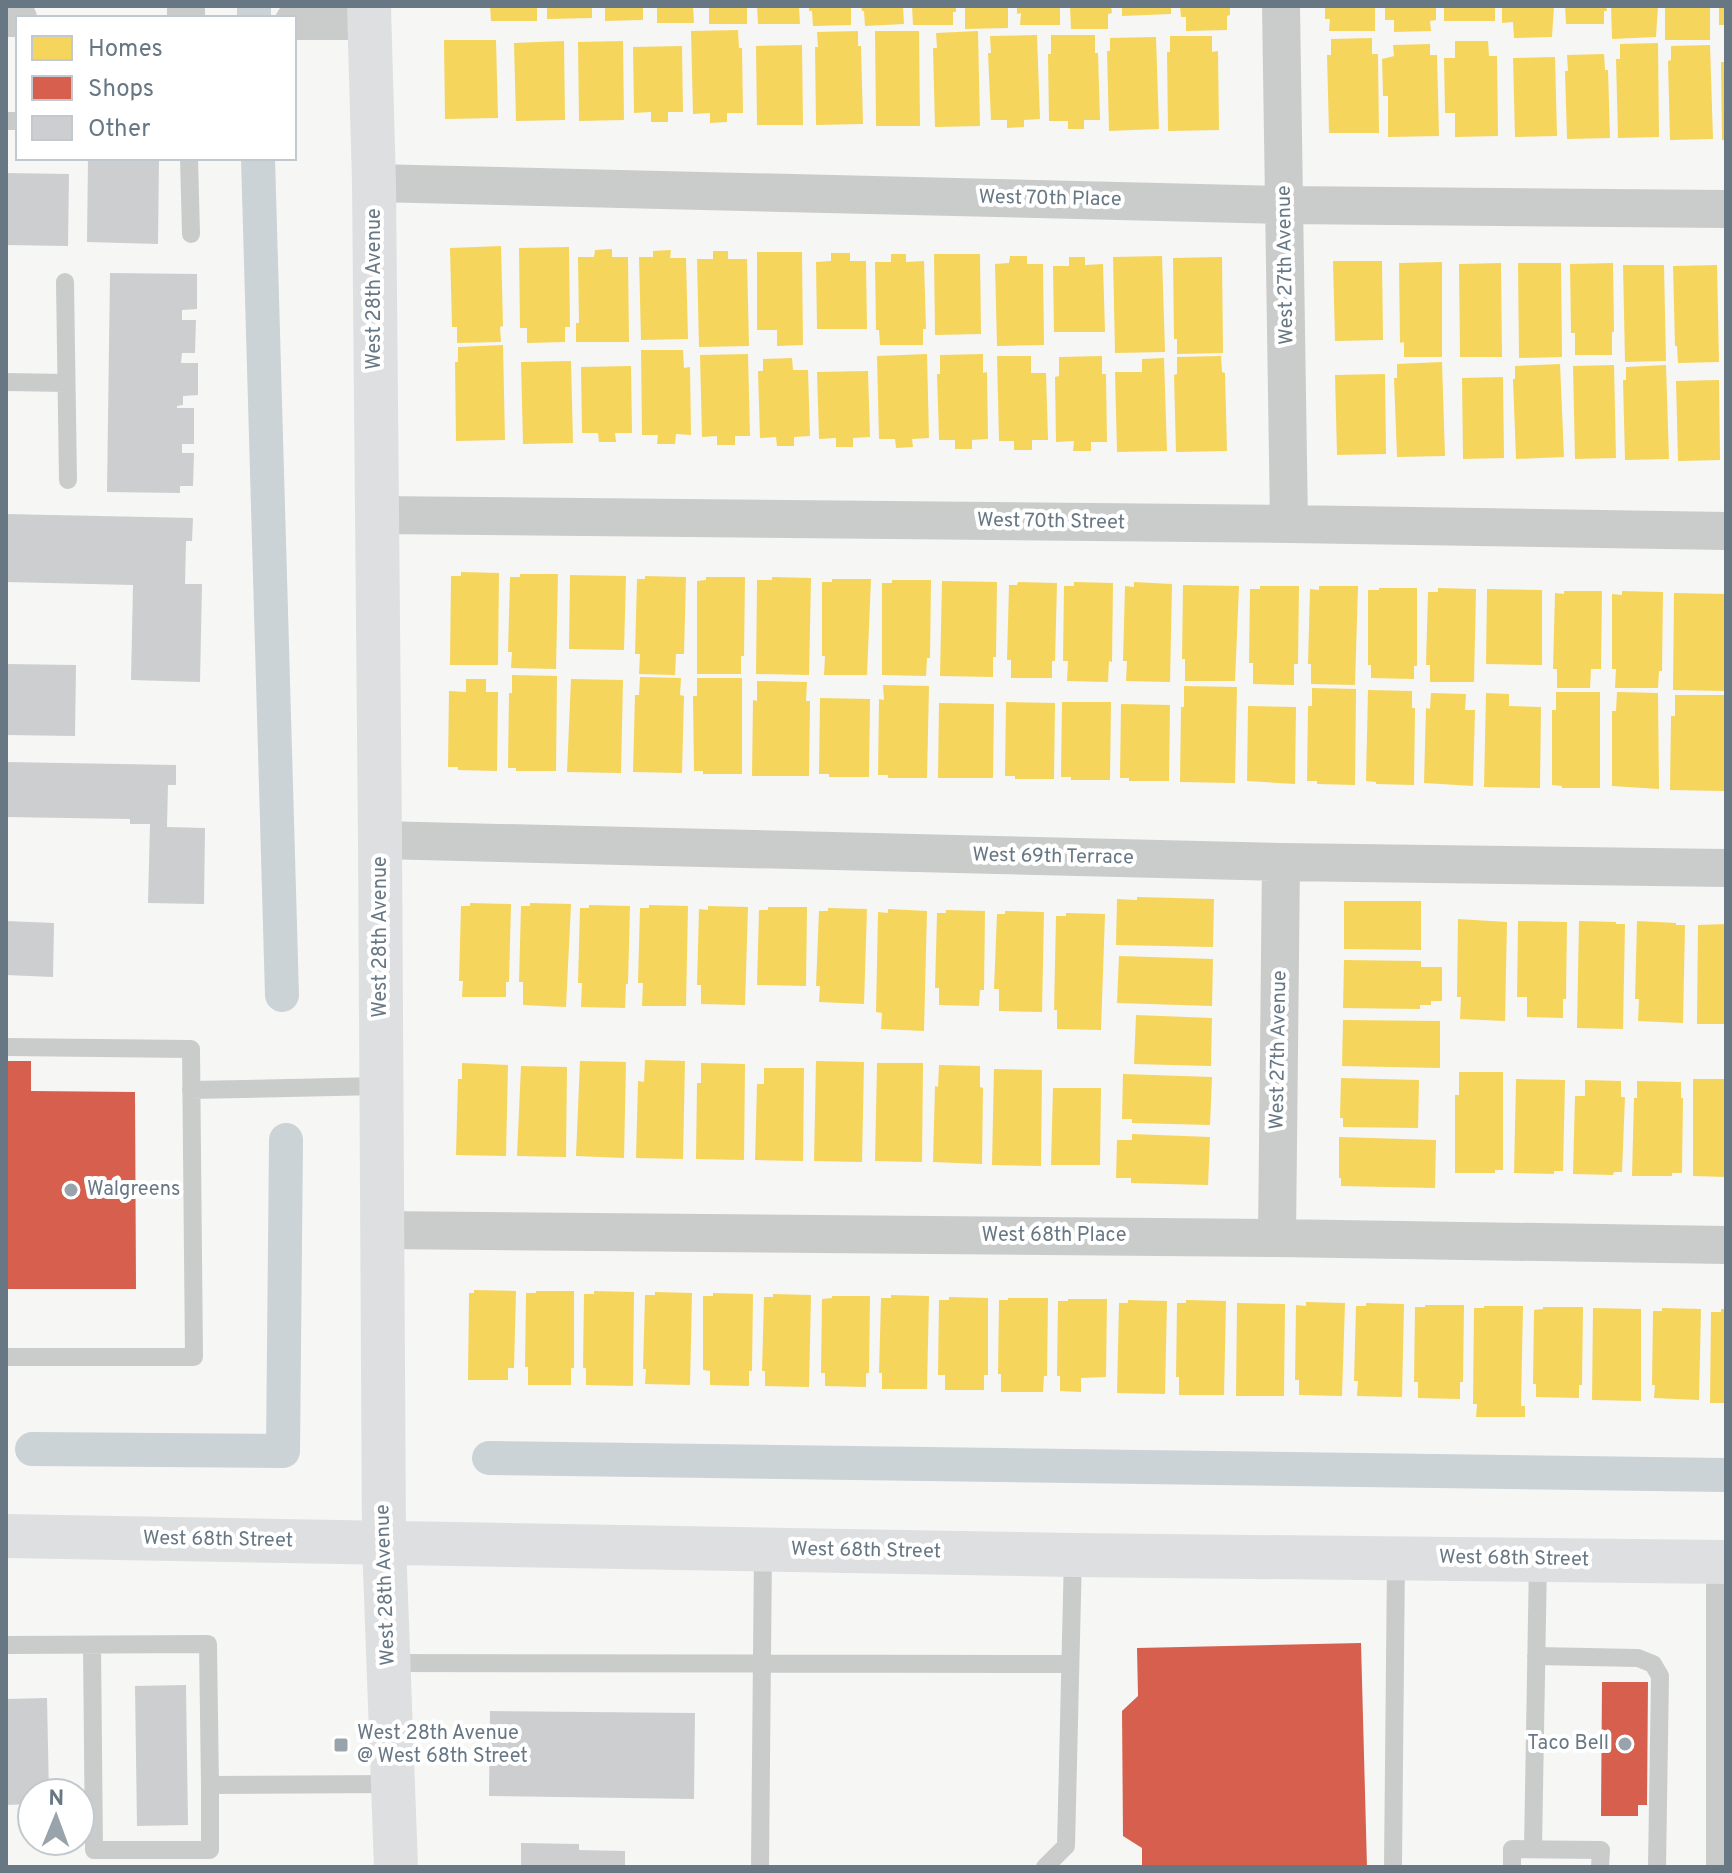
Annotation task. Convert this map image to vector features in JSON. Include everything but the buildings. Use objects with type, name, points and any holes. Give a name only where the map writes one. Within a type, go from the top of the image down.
[{"type":"main road","name":"West 28th Avenue","points":[[369,14],[374,183],[384,1543],[396,1867]]},
{"type":"main road","name":"West 68th Street","points":[[6,1536],[1073,1555],[1721,1562]]},
{"type":"street","name":"West 27th Avenue","points":[[1281,6],[1289,524]]},
{"type":"street","points":[[296,21],[369,14]]},
{"type":"street","name":"West 70th Place","points":[[374,183],[1285,205],[1726,209]]},
{"type":"street","name":"West 70th Street","points":[[376,515],[1726,531]]},
{"type":"street","name":"West 69th Terrace","points":[[380,840],[1281,862],[1726,868]]},
{"type":"street","name":"West 27th Avenue","points":[[1277,1238],[1281,862]]},
{"type":"street","name":"West 68th Place","points":[[382,1230],[1726,1245]]},
{"type":"lane","points":[[189,160],[191,234]]},
{"type":"lane","points":[[65,282],[68,480]]},
{"type":"lane","points":[[6,382],[66,383]]},
{"type":"lane","points":[[6,1047],[191,1049],[194,1357],[6,1357]]},
{"type":"lane","points":[[191,1090],[381,1086]]},
{"type":"lane","points":[[760,1867],[763,1550]]},
{"type":"lane","points":[[1045,1867],[1066,1846],[1073,1555]]},
{"type":"lane","points":[[1393,1867],[1396,1557]]},
{"type":"lane","points":[[1533,1849],[1538,1560]]},
{"type":"lane","points":[[1715,1867],[1721,1562]]},
{"type":"lane","points":[[6,1645],[208,1644],[210,1850],[94,1850],[92,1645]]},
{"type":"lane","points":[[1536,1656],[1638,1658],[1653,1664],[1660,1676],[1657,1867]]},
{"type":"lane","points":[[388,1663],[1070,1664]]},
{"type":"lane","points":[[210,1785],[393,1784]]},
{"type":"lane","points":[[1512,1867],[1512,1849],[1601,1850],[1600,1867]]},
{"type":"waterway","points":[[254,6],[254,16]]},
{"type":"waterway","points":[[258,160],[282,995]]},
{"type":"waterway","points":[[32,1449],[283,1451],[286,1140]]},
{"type":"waterway","points":[[489,1458],[1726,1475]]},
{"type":"place","name":"Walgreens","points":[[71,1190]]},
{"type":"place","name":"Taco Bell","points":[[1625,1744]]},
{"type":"place","name":"West 28th Avenue @ West 68th Street","points":[[341,1745]]}]
